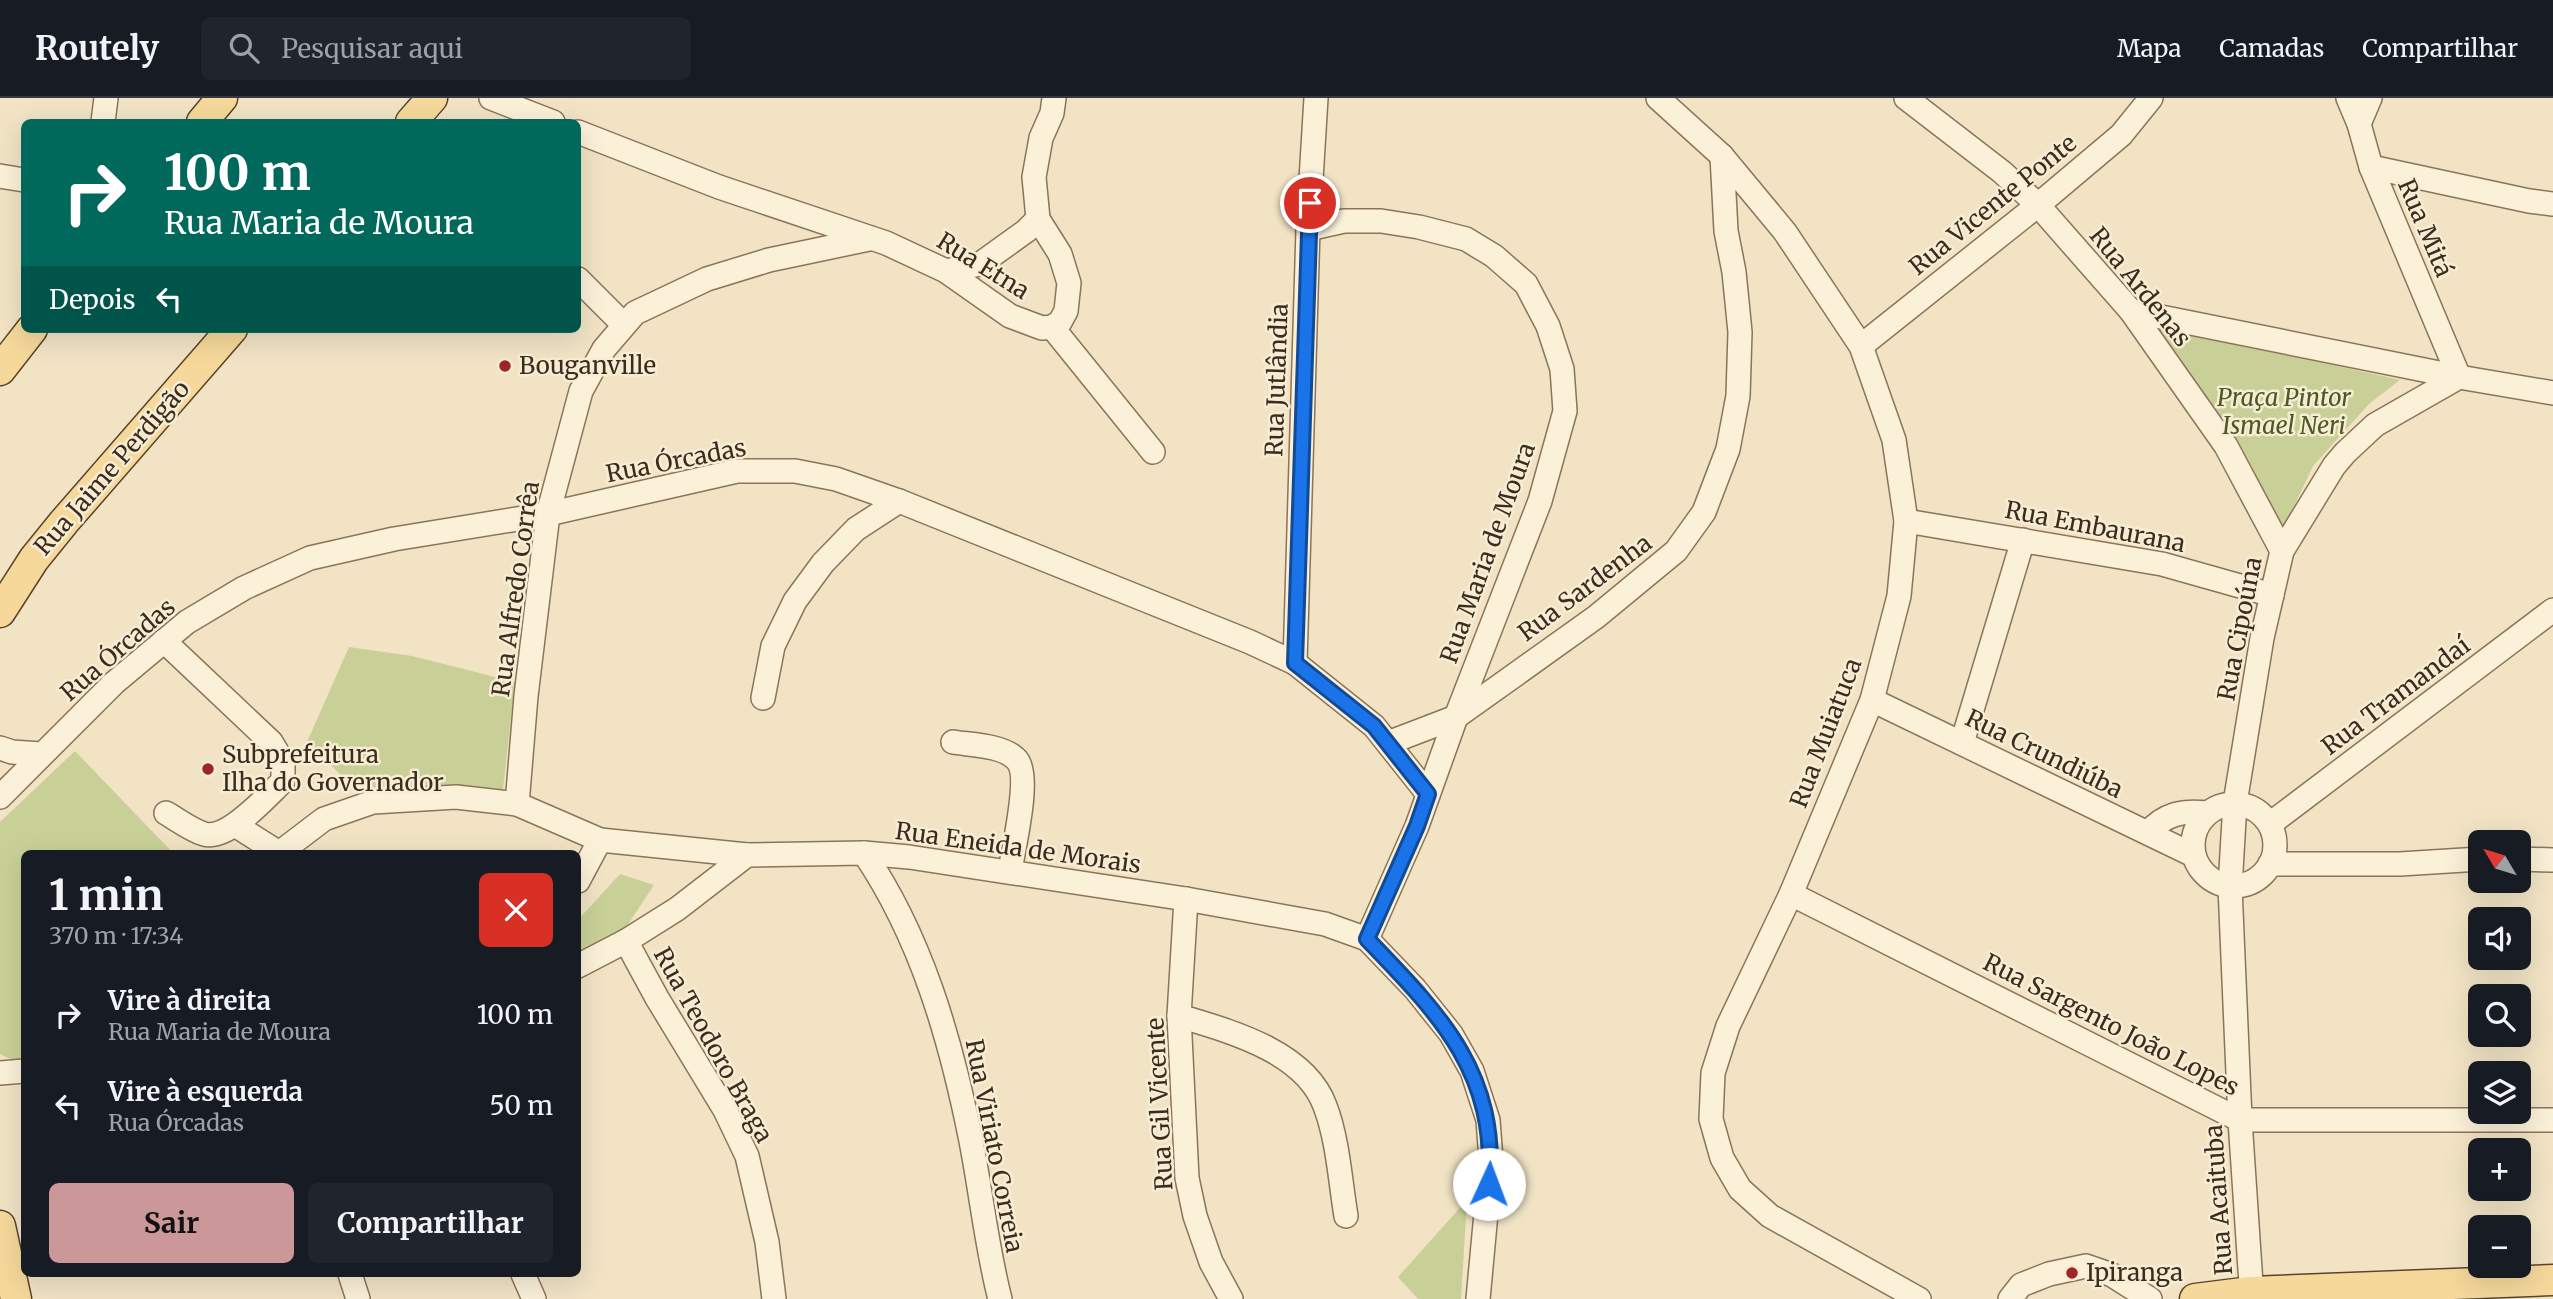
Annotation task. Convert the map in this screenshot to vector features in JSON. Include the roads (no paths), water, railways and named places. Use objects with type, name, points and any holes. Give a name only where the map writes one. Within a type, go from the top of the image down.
[{"type":"main road","points":[[204,119],[222,98]]},
{"type":"main road","points":[[414,119],[432,98]]},
{"type":"main road","points":[[0,370],[29,333]]},
{"type":"main road","name":"Rua Jaime Perdigão","points":[[0,612],[34,559],[64,522],[229,333]]},
{"type":"main road","points":[[0,1226],[16,1299]]},
{"type":"main road","points":[[2195,1299],[2382,1293],[2553,1280]]},
{"type":"street","points":[[103,119],[106,98]]},
{"type":"street","points":[[491,98],[546,119]]},
{"type":"street","name":"Rua Etna","points":[[581,133],[719,187],[886,243],[946,271],[1010,316],[1042,328],[1052,327],[1060,322],[1066,312],[1069,283],[1060,254],[1038,219],[1034,177],[1041,138],[1052,113],[1054,98]]},
{"type":"street","name":"Rua Jutlândia","points":[[1295,663],[1308,229],[1316,98]]},
{"type":"street","name":"Rua Muiatuca","points":[[1658,98],[1722,156],[1785,232],[1861,346],[1894,440],[1906,521],[1899,596],[1872,700],[1791,894],[1728,1026],[1713,1073],[1711,1119],[1722,1158],[1740,1189],[1770,1216],[1919,1299]]},
{"type":"street","name":"Rua Ardenas","points":[[1906,98],[2002,172],[2038,205],[2132,311],[2226,446],[2282,551]]},
{"type":"street","name":"Rua Vicente Ponte","points":[[1861,346],[2121,135],[2151,98]]},
{"type":"street","name":"Rua Mitá","points":[[2348,98],[2359,124],[2371,167],[2459,377]]},
{"type":"street","points":[[2359,124],[2370,98]]},
{"type":"street","name":"Rua Sardenha","points":[[1388,743],[1456,717],[1596,617],[1676,551],[1704,512],[1728,449],[1738,396],[1740,332],[1734,272],[1726,232],[1722,156]]},
{"type":"street","points":[[2371,167],[2553,204]]},
{"type":"street","points":[[0,176],[21,180]]},
{"type":"street","points":[[946,271],[980,264],[1026,231],[1038,219]]},
{"type":"street","name":"Rua Maria de Moura","points":[[1308,229],[1344,221],[1381,221],[1466,239],[1494,256],[1526,284],[1548,326],[1562,369],[1565,411],[1540,501],[1456,717],[1417,826],[1367,939]]},
{"type":"street","name":"Rua Alfredo Corrêa","points":[[517,804],[526,696],[548,514],[580,390],[604,349],[635,313],[707,279],[769,260],[869,239]]},
{"type":"street","points":[[581,282],[624,325]]},
{"type":"street","points":[[2132,311],[2459,377],[2553,393]]},
{"type":"street","points":[[1052,327],[1153,452]]},
{"type":"street","name":"Rua Cipoúna","points":[[2230,887],[2235,803],[2262,638],[2282,551],[2345,453],[2375,425],[2459,377]]},
{"type":"street","name":"Rua Órcadas","points":[[0,797],[114,682],[187,622],[244,588],[310,558],[394,539],[548,514],[737,471],[795,471],[836,480],[899,501],[1250,642],[1295,663],[1374,726],[1428,794]]},
{"type":"street","points":[[763,698],[773,646],[795,601],[823,563],[856,529],[899,501]]},
{"type":"street","name":"Rua Embaurana","points":[[1906,521],[2162,564],[2272,595]]},
{"type":"street","points":[[1962,743],[2023,540]]},
{"type":"street","name":"Rua Tramandaí","points":[[2270,824],[2543,625],[2553,610]]},
{"type":"street","points":[[164,641],[271,742],[283,762],[283,781],[235,825],[215,835],[205,835],[166,813]]},
{"type":"street","name":"Rua Crundiúba","points":[[1872,700],[2193,855]]},
{"type":"street","points":[[953,742],[999,750],[1015,757],[1021,766],[1022,792],[1010,871]]},
{"type":"street","points":[[0,748],[12,752],[41,754]]},
{"type":"street","name":"Rua Eneida de Morais","points":[[283,850],[324,819],[373,802],[456,797],[517,804],[600,840],[747,855],[864,853],[1010,871],[1186,899],[1325,925],[1367,939],[1415,989],[1451,1034],[1472,1071],[1488,1120],[1491,1160],[1478,1299]]},
{"type":"street","points":[[2235,803],[2256,809],[2270,824],[2275,844],[2270,864],[2260,877],[2245,885],[2230,887],[2213,881],[2200,870],[2193,855],[2192,840],[2197,825],[2207,813],[2220,805],[2235,803]]},
{"type":"street","points":[[2148,833],[2156,823],[2187,810],[2207,813]]},
{"type":"street","points":[[235,825],[274,850]]},
{"type":"street","points":[[581,875],[600,840]]},
{"type":"street","name":"Rua Viriato Correia","points":[[864,853],[885,884],[923,964],[950,1051],[971,1138],[988,1251],[1000,1299]]},
{"type":"street","points":[[581,964],[626,941],[677,909],[747,855]]},
{"type":"street","points":[[2531,859],[2553,860]]},
{"type":"street","points":[[2270,864],[2400,864],[2468,860]]},
{"type":"street","name":"Rua Acaituba","points":[[2230,887],[2240,1120],[2252,1296]]},
{"type":"street","name":"Rua Sargento João Lopes","points":[[1791,894],[2240,1120],[2553,1121]]},
{"type":"street","name":"Rua Gil Vicente","points":[[1186,899],[1179,1016],[1187,1178],[1195,1216],[1211,1262],[1231,1299]]},
{"type":"street","name":"Rua Teodoro Braga","points":[[626,941],[725,1110],[747,1156],[767,1242],[774,1299]]},
{"type":"street","points":[[1179,1016],[1256,1043],[1290,1062],[1313,1084],[1325,1105],[1332,1130],[1346,1216]]},
{"type":"street","points":[[2010,1299],[2021,1285],[2049,1274],[2086,1266],[2112,1275],[2150,1299]]},
{"type":"street","points":[[351,1277],[358,1299]]},
{"type":"street","points":[[524,1277],[534,1299]]},
{"type":"place","name":"Bouganville","points":[[505,366]]},
{"type":"place","name":"Subprefeitura Ilha do Governador","points":[[208,769]]},
{"type":"place","name":"Ipiranga","points":[[2072,1273]]},
{"type":"park label","name":"Praça Pintor Ismael Neri","points":[[2284,412]]}]
